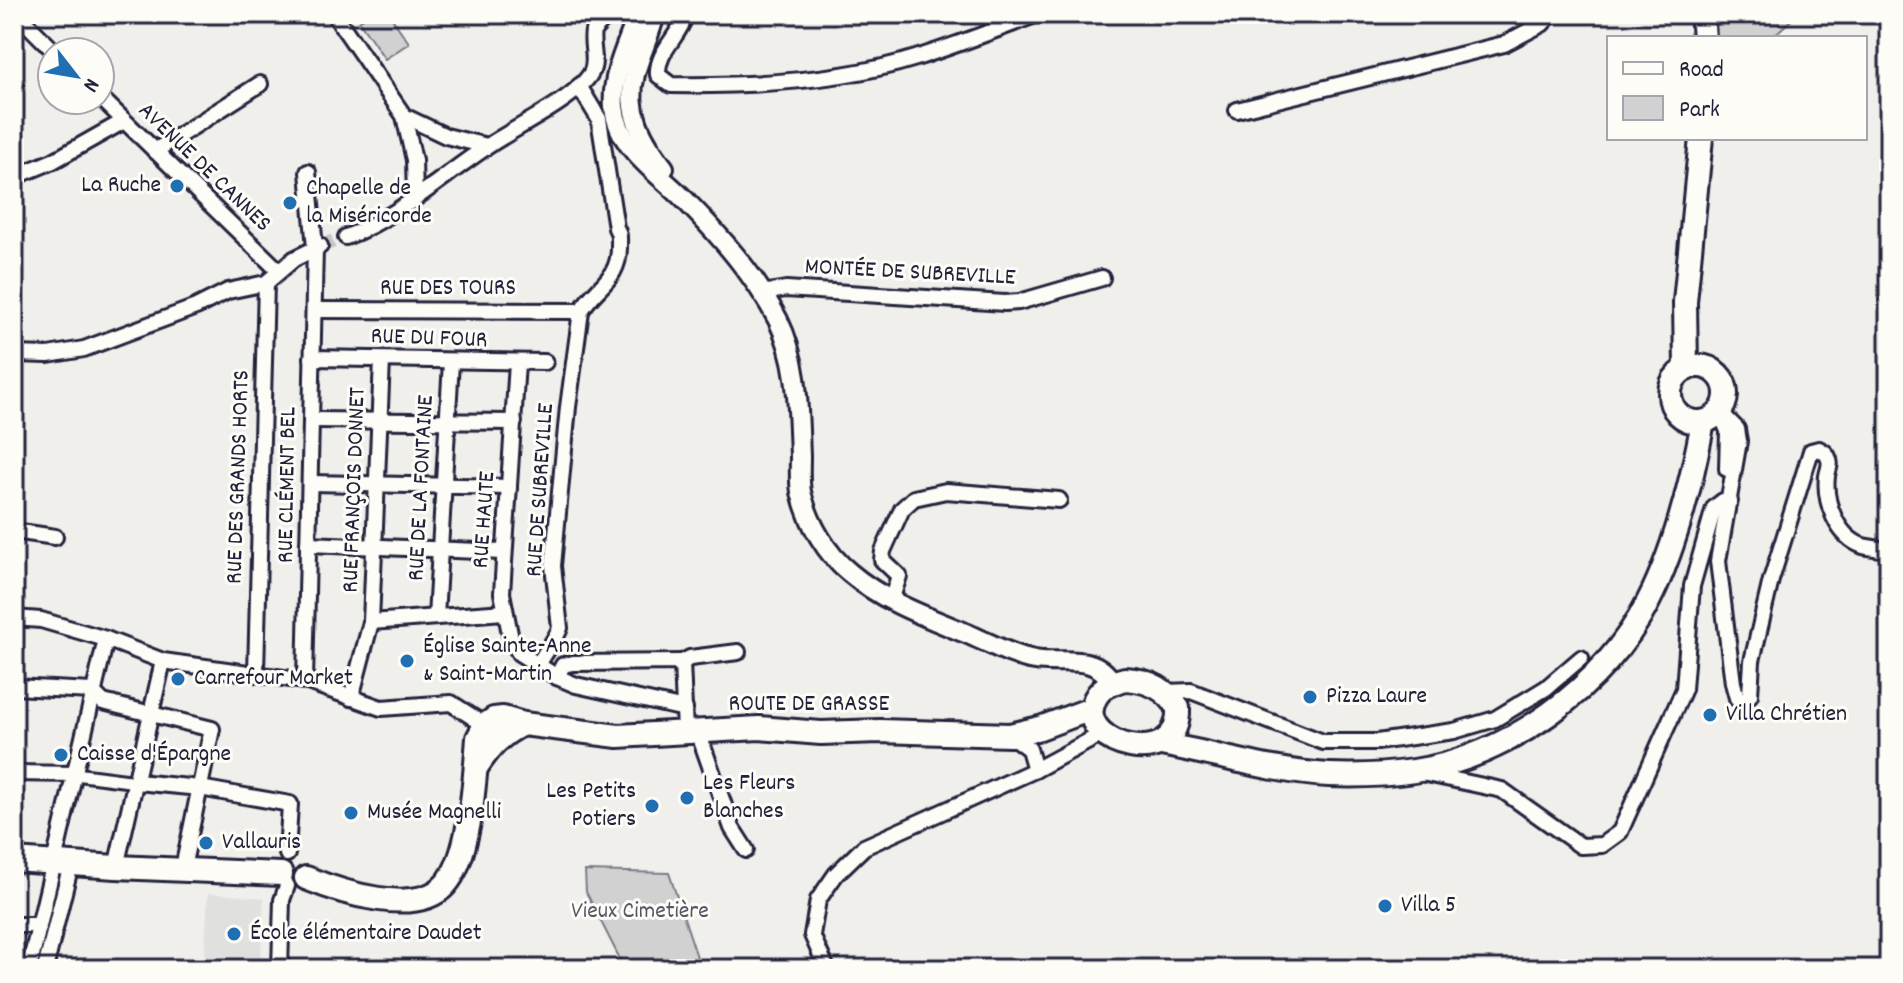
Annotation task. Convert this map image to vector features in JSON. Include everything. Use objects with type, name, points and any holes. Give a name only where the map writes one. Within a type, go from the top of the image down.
[{"type":"main road","points":[[1702,14],[1704,36]]},
{"type":"main road","points":[[1686,369],[1685,302],[1701,140]]},
{"type":"main road","points":[[1208,753],[1191,737],[1167,692],[1151,683],[1136,679],[1112,682],[1095,697],[1091,709],[1092,720],[1102,734],[1124,745],[1140,747],[1161,744],[1274,769],[1330,775],[1414,771],[1466,757],[1523,732],[1584,687],[1620,647],[1647,605],[1694,473],[1702,418],[1726,397],[1723,381],[1711,369],[1685,302]]},
{"type":"main road","points":[[1702,418],[1673,407],[1670,389],[1673,381],[1686,369],[1711,369]]},
{"type":"main road","name":"ROUTE DE GRASSE","points":[[485,725],[503,718],[523,724],[618,736],[759,728],[821,733],[880,731],[1010,735],[1040,728],[1091,709]]},
{"type":"main road","points":[[1161,744],[1170,737],[1179,719]]},
{"type":"main road","points":[[475,769],[506,732],[523,724]]},
{"type":"main road","points":[[14,860],[290,873],[354,893],[399,902],[424,898],[445,886],[461,855],[478,738],[485,725]]},
{"type":"street","points":[[21,18],[39,14]]},
{"type":"street","points":[[334,14],[404,116],[414,160],[415,197]]},
{"type":"street","points":[[346,237],[372,227],[579,86],[593,70],[593,31],[603,20],[617,14]]},
{"type":"street","points":[[638,14],[614,86],[614,110],[622,133],[634,151],[685,200],[743,265],[779,323],[797,388],[801,491],[814,526],[833,557],[847,571],[891,601],[1035,660],[1082,661],[1093,665],[1112,682]]},
{"type":"street","points":[[655,14],[634,77],[633,108],[645,143],[685,200]]},
{"type":"street","points":[[686,14],[682,26],[657,65],[658,75],[671,85],[745,83],[846,74],[914,59],[1038,14]]},
{"type":"street","points":[[1237,110],[1504,44],[1542,24],[1551,14]]},
{"type":"street","points":[[21,18],[39,36]]},
{"type":"street","points":[[155,151],[260,84]]},
{"type":"street","points":[[579,86],[599,119],[619,234],[620,259],[613,275],[581,311]]},
{"type":"street","name":"AVENUE DE CANNES","points":[[116,113],[279,271]]},
{"type":"street","points":[[404,116],[446,136],[487,146]]},
{"type":"street","points":[[14,177],[53,161],[124,121]]},
{"type":"street","name":"RUE CLÉMENT BEL","points":[[305,681],[313,291],[318,247],[308,172]]},
{"type":"street","points":[[14,354],[48,355],[84,349],[196,307],[228,291],[266,283],[279,271],[318,247]]},
{"type":"street","name":"MONTÉE DE SUBREVILLE","points":[[762,293],[786,289],[1019,302],[1102,278]]},
{"type":"street","name":"RUE DES GRANDS HORTS","points":[[256,673],[266,283]]},
{"type":"street","name":"RUE DES TOURS","points":[[314,310],[581,311]]},
{"type":"street","name":"RUE DE SUBREVILLE","points":[[538,666],[560,628],[553,566],[581,311]]},
{"type":"street","name":"RUE DU FOUR","points":[[312,358],[545,362]]},
{"type":"street","name":"RUE FRANÇOIS DONNET","points":[[351,698],[371,622],[382,360]]},
{"type":"street","name":"RUE DE LA FONTAINE","points":[[436,617],[451,362]]},
{"type":"street","name":"RUE HAUTE","points":[[517,363],[502,593],[511,639],[519,653],[576,685],[685,709]]},
{"type":"street","points":[[1702,418],[1728,431],[1726,479],[1730,501],[1718,561],[1733,683],[1741,703],[1750,695],[1752,661],[1771,580],[1811,451],[1819,449],[1827,454],[1830,462],[1827,498],[1836,521],[1847,536],[1861,545],[1889,550]]},
{"type":"street","points":[[311,420],[514,422]]},
{"type":"street","points":[[310,483],[509,487]]},
{"type":"street","points":[[891,601],[899,576],[882,560],[883,551],[902,509],[914,498],[946,491],[1059,500]]},
{"type":"street","points":[[1414,771],[1502,790],[1581,846],[1602,845],[1620,832],[1684,689],[1692,586],[1714,508],[1723,501],[1730,501]]},
{"type":"street","points":[[14,531],[55,537]]},
{"type":"street","points":[[308,544],[503,552]]},
{"type":"street","points":[[371,622],[504,612]]},
{"type":"street","points":[[14,618],[41,620],[106,639],[163,661],[305,681],[381,708],[451,703],[485,725]]},
{"type":"street","points":[[45,969],[53,938],[75,774],[106,639]]},
{"type":"street","points":[[557,677],[563,665],[573,663],[682,662],[690,658],[738,652]]},
{"type":"street","points":[[1167,692],[1191,691],[1323,742],[1377,742],[1454,731],[1495,719],[1546,688],[1581,658]]},
{"type":"street","points":[[116,867],[163,661]]},
{"type":"street","points":[[682,662],[685,709],[692,732],[732,828],[746,850]]},
{"type":"street","points":[[14,687],[92,691],[103,702],[212,729],[183,868]]},
{"type":"street","points":[[827,969],[812,935],[815,911],[818,900],[851,858],[876,839],[1035,770],[1102,734]]},
{"type":"street","points":[[1010,735],[1029,749],[1035,770]]},
{"type":"street","points":[[14,773],[75,774],[200,788],[290,804],[290,873],[282,900],[280,969]]},
{"type":"street","points":[[29,969],[37,930],[63,863]]},
{"type":"street","points":[[14,925],[37,930],[53,938]]},
{"type":"shaded area","name":"École élémentaire Daudet","points":[[208,893],[264,898],[260,969],[204,969]]},
{"type":"green space","points":[[369,14],[389,14],[409,43],[385,59],[359,21]]},
{"type":"green space","points":[[1716,14],[1798,14],[1773,36],[1717,36]]},
{"type":"green space","name":"Vieux Cimetière","points":[[585,871],[669,873],[701,969],[625,969],[586,892]]},
{"type":"tunnel","points":[[320,246],[346,237]]},
{"type":"place","name":"La Ruche","points":[[177,186]]},
{"type":"place","name":"Chapelle de la Miséricorde","points":[[290,203]]},
{"type":"place","name":"Église Sainte-Anne & Saint-Martin","points":[[407,661]]},
{"type":"place","name":"Carrefour Market","points":[[178,679]]},
{"type":"place","name":"Pizza Laure","points":[[1310,697]]},
{"type":"place","name":"Villa Chrétien","points":[[1710,715]]},
{"type":"place","name":"Caisse d'Épargne","points":[[61,755]]},
{"type":"place","name":"Les Fleurs Blanches","points":[[687,798]]},
{"type":"place","name":"Les Petits Potiers","points":[[652,806]]},
{"type":"place","name":"Musée Magnelli","points":[[351,813]]},
{"type":"place","name":"Vallauris","points":[[206,843]]},
{"type":"place","name":"Villa 5","points":[[1385,906]]},
{"type":"place","name":"École élémentaire Daudet","points":[[234,934]]}]
